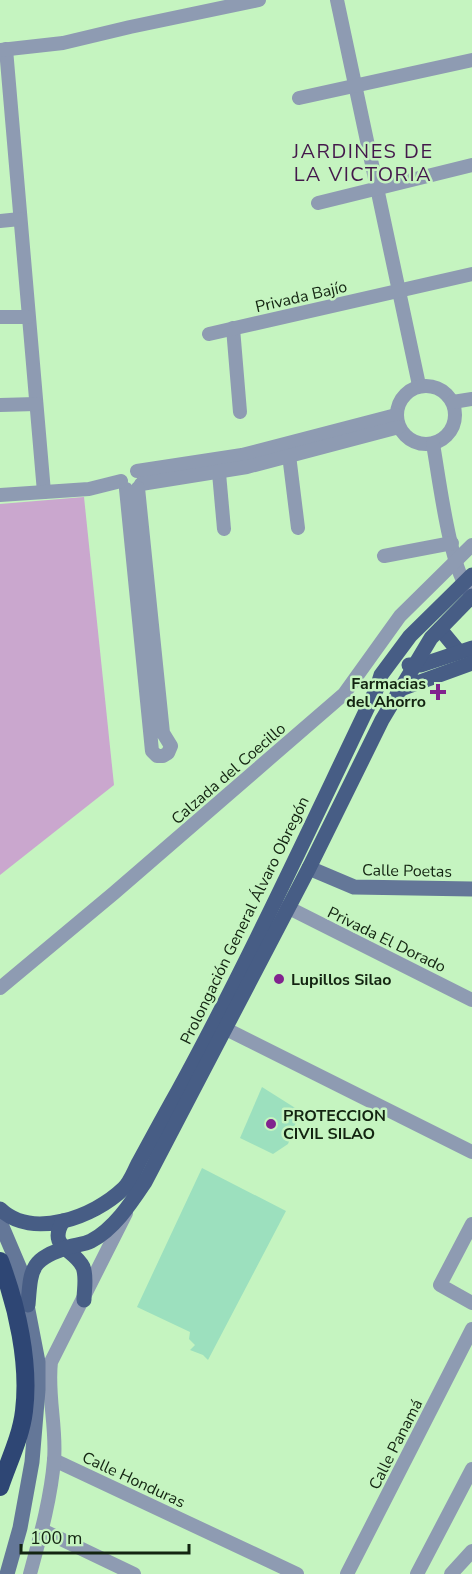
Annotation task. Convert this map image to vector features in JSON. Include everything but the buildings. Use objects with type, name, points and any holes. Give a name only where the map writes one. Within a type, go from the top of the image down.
[{"type":"highway","points":[[0,1261],[17,1316],[24,1381],[24,1412],[0,1486]]},
{"type":"main road","name":"Prolongación General Álvaro Obregón","points":[[63,1221],[92,1210],[124,1188],[220,1026],[309,868],[399,690],[431,638],[470,587]]},
{"type":"main road","name":"Prolongación General Álvaro Obregón","points":[[28,1305],[30,1273],[33,1268],[46,1256],[91,1241],[130,1204],[145,1182],[382,676],[410,636],[470,587]]},
{"type":"main road","points":[[440,629],[465,650]]},
{"type":"main road","points":[[382,676],[465,650]]},
{"type":"main road","points":[[382,676],[399,690],[472,663]]},
{"type":"main road","points":[[0,1209],[8,1216],[24,1223],[39,1226],[63,1221]]},
{"type":"main road","points":[[63,1221],[57,1231],[57,1238],[82,1265],[85,1276],[84,1300]]},
{"type":"street","points":[[44,492],[20,219],[6,132],[3,49],[63,43],[259,0]]},
{"type":"street","points":[[337,0],[419,386]]},
{"type":"street","points":[[299,99],[472,60]]},
{"type":"street","points":[[318,203],[472,165]]},
{"type":"street","points":[[0,221],[20,219]]},
{"type":"street","name":"Privada Bajío","points":[[209,334],[472,274]]},
{"type":"street","points":[[0,317],[28,317]]},
{"type":"street","points":[[233,328],[240,412]]},
{"type":"street","points":[[432,385],[443,390],[453,402],[455,422],[443,440],[433,444],[423,444],[413,442],[405,436],[398,421],[398,405],[402,396],[410,389],[432,385]]},
{"type":"street","points":[[453,402],[472,399]]},
{"type":"street","points":[[0,405],[36,404]]},
{"type":"street","points":[[0,495],[89,489],[219,465],[247,467],[286,450],[398,421]]},
{"type":"street","points":[[433,444],[456,562],[470,587]]},
{"type":"street","points":[[286,450],[298,528]]},
{"type":"street","points":[[219,465],[224,529]]},
{"type":"street","points":[[132,482],[144,606],[152,751],[157,756],[163,756],[168,753],[171,746],[163,733],[144,606]]},
{"type":"street","points":[[384,556],[452,543]]},
{"type":"street","name":"Calzada del Coecillo","points":[[0,988],[114,893],[344,694],[400,616],[472,545]]},
{"type":"street","points":[[362,667],[382,676]]},
{"type":"street","name":"Calle Poetas","points":[[309,868],[354,887],[472,889]]},
{"type":"street","name":"Privada El Dorado","points":[[287,907],[472,1000]]},
{"type":"street","points":[[220,1026],[472,1152]]},
{"type":"street","points":[[30,1574],[42,1530],[54,1460],[49,1377],[51,1362],[130,1204]]},
{"type":"street","points":[[0,1222],[20,1269],[38,1362],[32,1462],[20,1528],[7,1574]]},
{"type":"street","points":[[472,1224],[440,1285],[472,1303]]},
{"type":"street","name":"Calle Panamá","points":[[347,1574],[472,1329]]},
{"type":"street","name":"Calle Honduras","points":[[54,1460],[297,1574]]},
{"type":"street","points":[[417,1574],[472,1470]]},
{"type":"street","points":[[42,1530],[134,1574]]},
{"type":"street","points":[[451,1574],[472,1551]]},
{"type":"shaded area","points":[[84,497],[114,785],[0,875],[0,504]]},
{"type":"place","name":"Farmacias del Ahorro","points":[[438,692]]},
{"type":"place","name":"Lupillos Silao","points":[[279,979]]},
{"type":"place","name":"PROTECCION CIVIL SILAO","points":[[271,1124]]},
{"type":"district","name":"JARDINES DE LA VICTORIA","points":[[363,162]]}]
